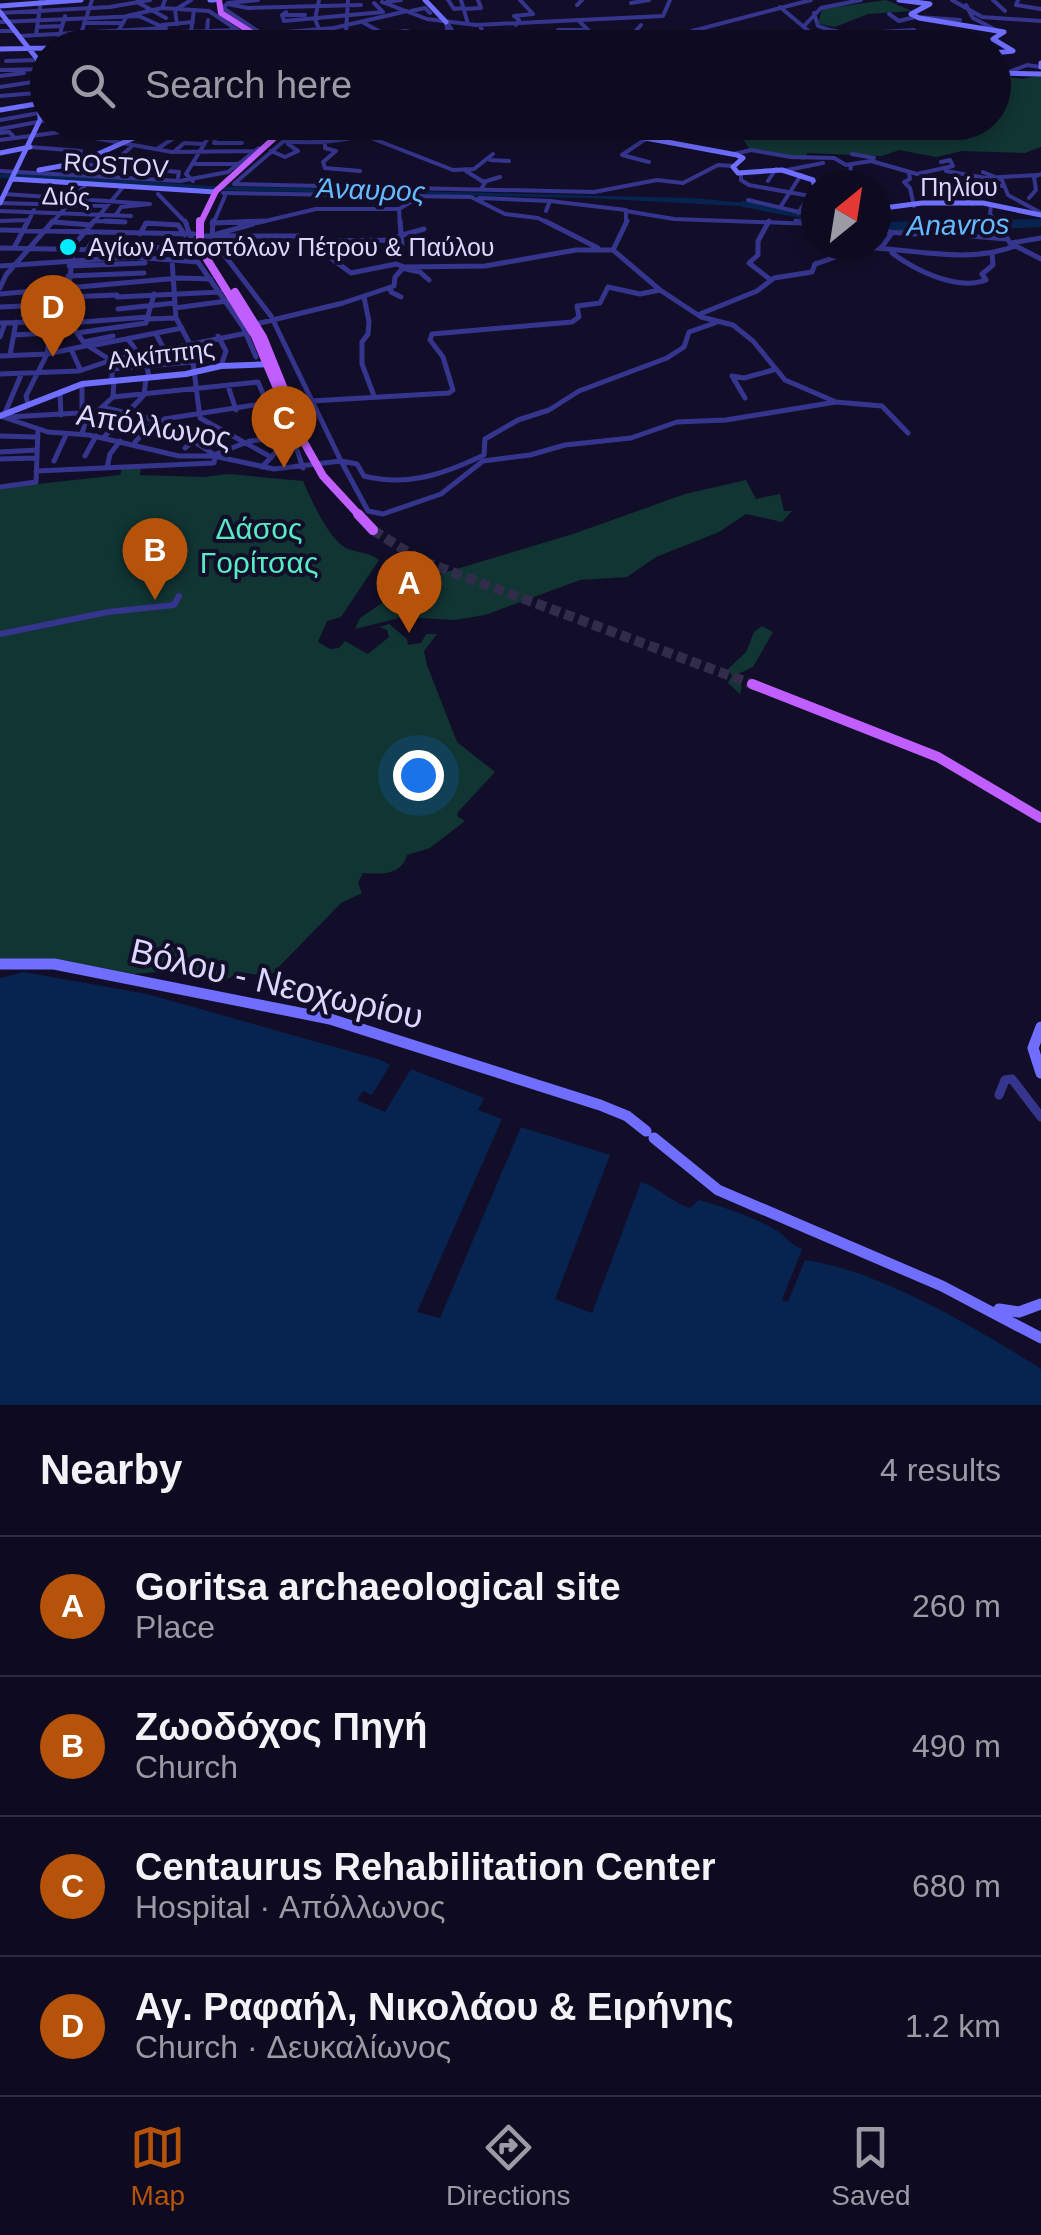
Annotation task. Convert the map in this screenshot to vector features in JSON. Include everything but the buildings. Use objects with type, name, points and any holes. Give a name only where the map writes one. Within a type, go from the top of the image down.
[{"type":"main road","points":[[218,2],[216,13],[249,30]]},
{"type":"main road","points":[[271,362],[205,260],[202,235],[221,192],[274,140]]},
{"type":"main road","points":[[114,185],[149,190]]},
{"type":"main road","points":[[160,192],[221,192]]},
{"type":"main road","name":"Πηλίου","points":[[958,205],[991,205],[1041,214]]},
{"type":"main road","points":[[202,235],[213,262],[256,324],[313,460],[373,530]]},
{"type":"main road","points":[[752,684],[939,756],[992,784],[1041,818]]},
{"type":"main road","name":"Βόλου - Νεοχωρίου","points":[[650,1135],[702,1180],[728,1195],[955,1292]]},
{"type":"main road","points":[[1025,1309],[1024,1324],[1037,1336]]},
{"type":"street","points":[[61,30],[69,0]]},
{"type":"street","points":[[18,8],[41,2],[81,0]]},
{"type":"street","points":[[82,30],[92,0]]},
{"type":"street","points":[[99,0],[106,8],[170,30]]},
{"type":"street","points":[[119,0],[124,5]]},
{"type":"street","points":[[0,6],[39,11],[106,8],[150,0]]},
{"type":"street","points":[[85,20],[159,9],[165,0]]},
{"type":"street","points":[[151,24],[176,17],[190,0]]},
{"type":"street","points":[[274,0],[274,7]]},
{"type":"street","points":[[218,2],[274,7],[289,3],[398,0]]},
{"type":"street","points":[[425,0],[453,30]]},
{"type":"street","points":[[448,0],[454,9],[481,8],[478,0]]},
{"type":"street","points":[[461,0],[468,24]]},
{"type":"street","points":[[520,0],[534,19]]},
{"type":"street","points":[[577,5],[582,0]]},
{"type":"street","points":[[631,3],[645,4],[649,0]]},
{"type":"street","points":[[516,25],[519,20],[515,15],[557,23],[663,16],[670,0]]},
{"type":"street","points":[[695,30],[729,19],[749,18],[780,3],[811,0]]},
{"type":"street","points":[[806,25],[814,13],[838,2],[861,0]]},
{"type":"street","points":[[899,0],[930,5],[911,14],[916,17],[996,30]]},
{"type":"street","points":[[952,0],[996,30]]},
{"type":"street","points":[[993,0],[1005,11]]},
{"type":"street","points":[[1018,0],[1016,5],[1041,9]]},
{"type":"street","points":[[41,2],[37,28],[62,26]]},
{"type":"street","points":[[136,2],[194,22]]},
{"type":"street","points":[[218,2],[253,3]]},
{"type":"street","points":[[218,2],[229,14],[255,30]]},
{"type":"street","points":[[318,2],[315,19],[319,30]]},
{"type":"street","points":[[334,28],[335,2]]},
{"type":"street","points":[[346,28],[348,2]]},
{"type":"street","points":[[248,16],[253,3]]},
{"type":"street","points":[[303,30],[305,3]]},
{"type":"street","points":[[361,3],[362,23],[375,30]]},
{"type":"street","points":[[367,9],[378,3],[446,22],[480,25],[570,19]]},
{"type":"street","points":[[284,16],[315,19],[383,12],[378,3]]},
{"type":"street","points":[[780,3],[780,10],[811,30]]},
{"type":"street","points":[[966,5],[970,13],[1004,22],[1041,20]]},
{"type":"street","points":[[0,6],[30,56]]},
{"type":"street","points":[[330,30],[425,8],[430,13]]},
{"type":"street","points":[[159,9],[166,18]]},
{"type":"street","points":[[190,30],[194,10]]},
{"type":"street","points":[[151,24],[194,10],[208,10],[237,30]]},
{"type":"street","points":[[418,15],[438,12]]},
{"type":"street","points":[[814,13],[817,25],[826,30]]},
{"type":"street","points":[[889,14],[898,20],[947,16],[960,20]]},
{"type":"street","points":[[118,30],[133,15]]},
{"type":"street","points":[[0,22],[64,18],[122,23]]},
{"type":"street","points":[[207,30],[208,20]]},
{"type":"street","points":[[220,30],[224,22]]},
{"type":"street","points":[[446,22],[447,30]]},
{"type":"street","points":[[557,23],[558,30],[581,30],[580,22]]},
{"type":"street","points":[[480,25],[481,30]]},
{"type":"street","points":[[637,30],[641,25]]},
{"type":"street","points":[[142,30],[166,28]]},
{"type":"street","points":[[0,32],[30,35]]},
{"type":"street","points":[[0,58],[2,49],[16,49],[30,56]]},
{"type":"street","points":[[16,49],[1,74],[30,73]]},
{"type":"street","points":[[6,62],[30,53]]},
{"type":"street","points":[[22,84],[18,72],[26,54]]},
{"type":"street","points":[[1011,71],[1026,65],[1041,68]]},
{"type":"street","points":[[1011,73],[1041,68]]},
{"type":"street","points":[[0,87],[30,80]]},
{"type":"street","points":[[0,96],[30,93]]},
{"type":"street","points":[[0,110],[30,105]]},
{"type":"street","points":[[0,110],[8,119]]},
{"type":"street","points":[[0,120],[30,118]]},
{"type":"street","points":[[0,131],[30,122]]},
{"type":"street","points":[[0,131],[9,132],[14,138]]},
{"type":"street","points":[[0,140],[30,135]]},
{"type":"street","points":[[2,193],[33,140]]},
{"type":"street","points":[[2,155],[30,147],[81,151],[93,140]]},
{"type":"street","points":[[99,140],[174,154],[255,151]]},
{"type":"street","points":[[53,170],[84,162],[129,140]]},
{"type":"street","points":[[156,149],[171,140]]},
{"type":"street","points":[[0,171],[53,170],[169,180],[182,177],[209,140]]},
{"type":"street","points":[[238,152],[242,140]]},
{"type":"street","points":[[167,171],[178,172],[193,181],[222,174],[269,140]]},
{"type":"street","points":[[285,140],[234,184],[482,185],[585,193],[657,180],[683,183],[718,164],[734,166],[745,184],[801,192]]},
{"type":"street","points":[[283,142],[325,144],[353,140]]},
{"type":"street","points":[[372,140],[450,169],[465,170],[491,157],[509,161]]},
{"type":"street","points":[[644,140],[622,156],[649,162]]},
{"type":"street","points":[[663,140],[743,158],[734,166]]},
{"type":"street","points":[[272,151],[287,157],[298,151],[283,142]]},
{"type":"street","points":[[174,154],[184,143],[204,144]]},
{"type":"street","points":[[316,168],[336,151],[325,148],[325,144]]},
{"type":"street","points":[[132,146],[122,155],[144,159]]},
{"type":"street","points":[[734,154],[751,150],[790,157],[834,158],[851,165],[881,162]]},
{"type":"street","points":[[81,151],[84,162]]},
{"type":"street","points":[[852,154],[909,173],[922,174],[953,166],[952,161],[942,162]]},
{"type":"street","points":[[84,162],[129,162],[134,158]]},
{"type":"street","points":[[323,162],[329,170],[360,171]]},
{"type":"street","points":[[742,174],[823,162]]},
{"type":"street","points":[[192,164],[238,164]]},
{"type":"street","points":[[850,170],[851,165]]},
{"type":"street","points":[[465,170],[482,185]]},
{"type":"street","points":[[768,180],[776,170]]},
{"type":"street","points":[[781,206],[800,175],[787,170]]},
{"type":"street","points":[[945,170],[997,178],[1039,174]]},
{"type":"street","points":[[983,172],[997,178],[1007,194],[1041,214]]},
{"type":"street","points":[[909,173],[910,178],[904,182],[910,188],[914,206]]},
{"type":"street","points":[[922,174],[933,178],[940,194],[958,205]]},
{"type":"street","points":[[1029,198],[1036,192],[1034,178],[1039,174]]},
{"type":"street","points":[[482,185],[500,177]]},
{"type":"street","name":"ROSTOV","points":[[13,179],[221,192]]},
{"type":"street","points":[[14,248],[54,180]]},
{"type":"street","points":[[86,183],[3,276],[0,291],[115,287],[172,279],[211,280]]},
{"type":"street","points":[[993,186],[1004,186]]},
{"type":"street","points":[[112,360],[86,345],[67,322],[66,304],[72,250],[122,187]]},
{"type":"street","points":[[760,202],[770,189]]},
{"type":"street","points":[[149,190],[160,192],[202,235],[273,320],[368,511],[383,514],[444,493],[483,462],[634,437],[698,419],[726,420],[836,402],[882,406],[908,433]]},
{"type":"street","points":[[0,248],[98,250],[194,246],[212,223],[221,192],[470,197],[488,203]]},
{"type":"street","points":[[942,192],[960,192],[972,204]]},
{"type":"street","points":[[2,193],[146,204],[121,207],[116,216]]},
{"type":"street","points":[[2,193],[38,204],[106,206]]},
{"type":"street","points":[[585,193],[593,202]]},
{"type":"street","points":[[202,235],[318,209],[399,210],[419,196]]},
{"type":"street","points":[[598,248],[539,218],[506,214],[479,198],[593,202],[674,218],[801,223]]},
{"type":"street","points":[[1016,198],[1039,200]]},
{"type":"street","points":[[550,200],[546,210],[555,212]]},
{"type":"street","points":[[748,200],[801,214]]},
{"type":"street","name":"Πηλίου","points":[[891,206],[958,205]]},
{"type":"street","points":[[991,205],[990,214],[1006,238],[1041,259]]},
{"type":"street","points":[[798,213],[801,209]]},
{"type":"street","points":[[399,210],[400,240]]},
{"type":"street","points":[[613,250],[623,235],[627,210]]},
{"type":"street","name":"Διός","points":[[0,211],[131,216]]},
{"type":"street","points":[[0,222],[28,220]]},
{"type":"street","points":[[769,221],[758,241],[758,256],[750,262],[771,280]]},
{"type":"street","points":[[53,222],[125,222]]},
{"type":"street","points":[[128,257],[136,234],[146,223],[178,225],[184,236]]},
{"type":"street","points":[[212,223],[254,223]]},
{"type":"street","points":[[891,230],[981,229],[998,224]]},
{"type":"street","points":[[0,230],[400,240],[424,229]]},
{"type":"street","points":[[981,229],[984,238]]},
{"type":"street","points":[[87,250],[97,233]]},
{"type":"street","points":[[94,288],[98,250],[106,233]]},
{"type":"street","points":[[171,236],[173,247]]},
{"type":"street","points":[[324,240],[342,236]]},
{"type":"street","points":[[971,236],[1006,238]]},
{"type":"street","points":[[1014,245],[1013,241],[1041,238]]},
{"type":"street","points":[[324,240],[331,247],[332,259],[351,273],[402,267],[489,266],[598,248],[613,250],[660,290],[698,314],[733,325],[791,383],[836,402]]},
{"type":"street","points":[[892,252],[992,253],[1014,245]]},
{"type":"street","points":[[892,252],[914,268],[970,286],[986,280],[982,274],[993,266],[992,253]]},
{"type":"street","points":[[0,266],[72,264],[128,257],[198,262],[247,333],[256,357]]},
{"type":"street","points":[[400,297],[391,292],[391,287],[406,257]]},
{"type":"street","points":[[97,262],[122,265],[145,260]]},
{"type":"street","points":[[144,283],[145,260]]},
{"type":"street","points":[[172,260],[176,318],[191,346],[200,414],[271,457]]},
{"type":"street","points":[[698,314],[756,292],[771,280],[812,272],[817,263],[830,260]]},
{"type":"street","points":[[72,264],[80,276]]},
{"type":"street","points":[[121,275],[122,265]]},
{"type":"street","points":[[402,267],[420,272],[429,280]]},
{"type":"street","points":[[68,276],[144,274]]},
{"type":"street","points":[[112,275],[118,296],[118,318]]},
{"type":"street","points":[[134,285],[137,295]]},
{"type":"street","points":[[256,324],[303,316],[391,287]]},
{"type":"street","points":[[311,400],[452,391],[443,357],[430,340],[434,333],[572,322],[578,317],[578,306],[600,304],[608,287],[643,294],[660,290]]},
{"type":"street","points":[[23,314],[118,296],[220,292]]},
{"type":"street","points":[[77,333],[145,323],[154,294]]},
{"type":"street","points":[[364,297],[369,330],[362,342],[362,364],[374,396]]},
{"type":"street","points":[[118,309],[226,301]]},
{"type":"street","points":[[0,307],[66,304]]},
{"type":"street","points":[[10,356],[26,306]]},
{"type":"street","points":[[0,337],[3,323],[176,318]]},
{"type":"street","points":[[28,404],[26,398],[47,354],[52,322]]},
{"type":"street","points":[[341,461],[357,464],[364,476],[378,480],[438,476],[484,456],[486,438],[512,423],[549,410],[612,377],[666,358],[682,349],[691,330],[719,322]]},
{"type":"street","points":[[0,356],[47,354],[182,328]]},
{"type":"street","points":[[14,336],[50,333]]},
{"type":"street","points":[[0,374],[78,370],[247,333]]},
{"type":"street","points":[[156,334],[165,351]]},
{"type":"street","points":[[219,337],[226,351],[221,366]]},
{"type":"street","points":[[85,456],[144,395],[148,366],[128,339]]},
{"type":"street","points":[[71,349],[78,370],[82,410]]},
{"type":"street","points":[[112,360],[113,397]]},
{"type":"street","points":[[112,370],[193,362]]},
{"type":"street","name":"Αλκίππης","points":[[2,418],[79,385],[271,362]]},
{"type":"street","points":[[745,398],[732,376],[744,378],[774,370]]},
{"type":"street","points":[[22,374],[2,418],[82,410],[128,412],[161,419],[215,455]]},
{"type":"street","points":[[73,448],[85,422],[113,397],[258,382],[266,405],[161,419],[134,443]]},
{"type":"street","points":[[228,386],[236,410]]},
{"type":"street","points":[[48,432],[62,415],[60,391]]},
{"type":"street","name":"Απόλλωνος","points":[[2,418],[37,433],[100,437],[179,456],[215,455],[262,467],[303,468],[341,461]]},
{"type":"street","points":[[12,437],[19,423]]},
{"type":"street","points":[[184,448],[194,438],[222,430]]},
{"type":"street","points":[[0,436],[37,433],[36,482],[0,487]]},
{"type":"street","points":[[54,461],[66,434]]},
{"type":"street","points":[[215,455],[245,443],[286,440],[296,448],[303,468]]},
{"type":"street","points":[[262,467],[286,440]]},
{"type":"street","points":[[107,468],[110,454],[120,441]]},
{"type":"street","points":[[0,456],[37,454]]},
{"type":"street","points":[[36,471],[213,464],[215,455]]},
{"type":"street","points":[[176,466],[179,456]]},
{"type":"street","points":[[0,634],[108,612],[174,606],[180,596]]},
{"type":"street","name":"Βόλου - Νεοχωρίου","points":[[0,964],[54,964],[330,1019],[600,1105],[622,1113],[650,1135]]},
{"type":"street","points":[[1041,1027],[1033,1048],[1041,1073]]},
{"type":"street","points":[[998,1095],[1004,1080],[1012,1078],[1041,1117]]},
{"type":"street","points":[[955,1292],[1010,1312],[1041,1304]]},
{"type":"street","name":"Βόλου - Νεοχωρίου","points":[[955,1292],[1037,1336]]},
{"type":"green space","points":[[886,0],[912,11],[868,14],[835,27],[818,24],[822,9]]},
{"type":"green space","points":[[1041,75],[1041,147],[1025,153],[962,151],[936,157],[899,150],[882,156],[807,153],[805,160],[745,151],[749,148],[743,140],[1011,140],[1011,77]]},
{"type":"green space","points":[[1041,220],[1041,227],[900,231],[891,228],[916,221]]},
{"type":"green space","name":"Δάσος Γορίτσας","points":[[122,469],[141,469],[140,475],[228,474],[303,481],[334,538],[348,549],[379,560],[341,617],[327,621],[318,642],[330,649],[339,648],[345,641],[368,654],[389,637],[387,630],[380,627],[389,624],[407,639],[408,645],[421,643],[426,634],[437,634],[424,651],[457,742],[495,772],[458,812],[457,816],[465,821],[430,848],[407,855],[395,870],[363,873],[358,883],[362,893],[341,903],[269,977],[241,972],[225,980],[171,971],[133,974],[53,959],[0,959],[0,488],[120,475]]},
{"type":"green space","points":[[746,480],[756,499],[780,494],[784,511],[792,511],[782,522],[746,514],[719,532],[656,557],[627,577],[580,580],[485,615],[455,620],[403,617],[355,629],[360,618],[413,582],[573,534],[685,494]]},
{"type":"green space","points":[[762,626],[773,632],[753,667],[738,674],[740,694],[728,683],[732,675],[727,670],[746,652],[754,632]]},
{"type":"water","name":"Άναυρος","points":[[0,174],[211,186],[691,198],[758,207],[586,198],[209,190],[0,178]]},
{"type":"water","points":[[24,972],[147,994],[381,1060],[390,1065],[372,1095],[363,1091],[357,1100],[385,1112],[411,1069],[484,1098],[478,1110],[502,1119],[417,1312],[440,1318],[521,1127],[610,1155],[555,1299],[592,1313],[641,1182],[690,1208],[699,1200],[750,1217],[802,1249],[782,1300],[788,1302],[805,1260],[896,1288],[1041,1369],[1041,1405],[0,1405],[0,978]]},
{"type":"waterway","name":"Anavros","points":[[743,204],[801,215]]},
{"type":"waterway","name":"Anavros","points":[[891,226],[1041,223],[995,224]]},
{"type":"tunnel","points":[[373,530],[420,560],[752,684]]},
{"type":"place","name":"Αγίων Αποστόλων Πέτρου & Παύλου","points":[[68,247]]},
{"type":"place","name":"Αγ. Ραφαήλ, Νικολάου & Ειρήνης","points":[[53,357]]},
{"type":"place","name":"Centaurus Rehabilitation Center","points":[[284,468]]},
{"type":"place","name":"Ζωοδόχος Πηγή","points":[[155,600]]},
{"type":"place","name":"Goritsa archaeological site","points":[[409,633]]}]
